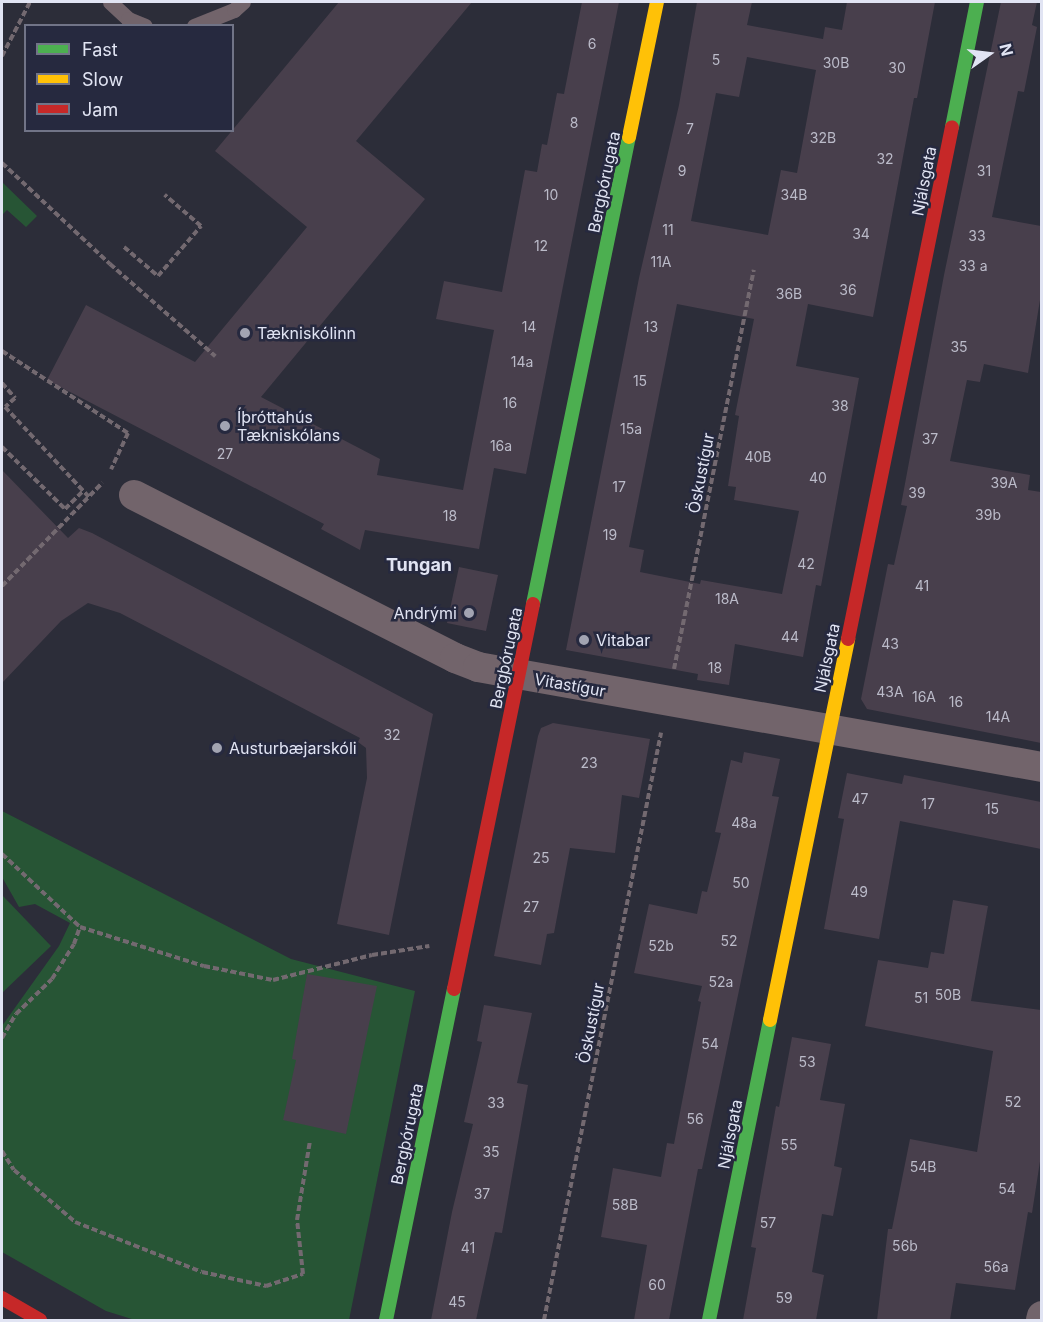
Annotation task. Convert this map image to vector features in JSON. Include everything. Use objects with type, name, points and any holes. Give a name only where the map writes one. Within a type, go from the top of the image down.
[{"type":"street","name":"Bergþórugata","points":[[386,1320],[657,2]]},
{"type":"street","name":"Njálsgata","points":[[710,1320],[977,2]]},
{"type":"street","name":"Vitastígur","points":[[134,495],[455,658],[478,667],[1041,767]]},
{"type":"street","points":[[2,1298],[40,1320]]},
{"type":"lane","points":[[110,2],[128,19],[140,24]]},
{"type":"lane","points":[[199,24],[234,10],[243,2]]},
{"type":"path","points":[[2,56],[30,2]]},
{"type":"path","points":[[2,163],[215,356]]},
{"type":"path","points":[[124,247],[158,276],[201,226],[165,195]]},
{"type":"path","name":"Öskustígur","points":[[672,680],[754,270]]},
{"type":"path","points":[[2,351],[128,434],[109,473]]},
{"type":"path","points":[[2,383],[15,398],[3,409],[90,498]]},
{"type":"path","points":[[2,447],[65,509],[83,490]]},
{"type":"path","points":[[2,586],[90,498],[104,480]]},
{"type":"path","name":"Öskustígur","points":[[544,1320],[662,730]]},
{"type":"path","points":[[2,854],[80,927],[204,966],[273,980],[372,956],[464,940]]},
{"type":"path","points":[[2,1038],[16,1014],[52,979],[74,944],[80,927]]},
{"type":"path","points":[[2,1151],[14,1170],[75,1222],[202,1272],[267,1286],[303,1274],[297,1220],[310,1141]]},
{"type":"green space","points":[[2,182],[37,216],[26,227],[7,210],[2,215]]},
{"type":"green space","points":[[2,811],[291,959],[415,991],[349,1320],[135,1320],[106,1311],[2,1252],[2,1026],[59,946],[70,923],[35,904],[19,907],[2,877]]},
{"type":"green space","points":[[2,895],[51,946],[2,993]]},
{"type":"building","points":[[339,2],[472,2],[356,141],[425,199],[261,397],[380,459],[377,475],[463,490],[494,330],[436,319],[444,281],[502,292],[525,170],[537,172],[542,144],[547,145],[557,93],[564,94],[582,2],[619,2],[526,474],[494,468],[479,549],[365,530],[360,550],[321,529],[324,524],[47,380],[86,305],[195,362],[307,227],[215,151],[231,132],[234,132],[234,128]]},
{"type":"building","points":[[697,2],[752,2],[747,25],[823,39],[825,27],[842,30],[847,2],[935,2],[917,98],[914,98],[873,317],[808,304],[796,366],[859,378],[821,586],[816,585],[803,657],[735,644],[729,685],[697,680],[698,674],[566,650],[639,278],[679,105]],"holes":[[[747,57],[816,70],[797,173],[781,170],[768,235],[691,221],[716,93],[739,97]],[[677,304],[754,319],[735,415],[739,416],[728,486],[736,487],[734,500],[799,511],[782,594],[701,580],[700,584],[640,572],[644,550],[629,547]]]},
{"type":"building","points":[[1001,2],[1037,2],[1032,25],[1037,27],[1024,92],[1018,91],[992,217],[1041,226],[1041,294],[1028,373],[984,364],[980,382],[967,380],[950,461],[1030,475],[1028,490],[1041,492],[1041,743],[867,709],[861,699],[888,564],[894,565],[907,506],[901,505],[944,275]]},
{"type":"building","name":"Austurbæjarskóli","points":[[2,470],[68,538],[79,528],[92,533],[433,714],[389,935],[337,924],[367,778],[366,748],[358,742],[360,738],[120,613],[88,603],[61,621],[2,683]]},
{"type":"building","points":[[459,567],[498,575],[486,631],[447,623]]},
{"type":"building","points":[[553,723],[650,739],[639,798],[622,795],[615,853],[570,848],[554,933],[547,934],[541,965],[494,956],[538,736],[541,728]]},
{"type":"building","points":[[744,752],[780,759],[772,796],[779,797],[702,1169],[698,1169],[669,1320],[634,1320],[647,1245],[601,1237],[613,1168],[661,1177],[667,1143],[674,1144],[701,1002],[698,1001],[702,986],[634,973],[649,904],[697,914],[702,891],[707,892],[721,833],[715,832],[731,760],[742,763]]},
{"type":"building","points":[[847,773],[902,784],[904,775],[1041,802],[1041,849],[900,821],[879,939],[824,929],[844,819],[838,818]]},
{"type":"building","points":[[953,900],[988,906],[971,1001],[1041,1010],[1041,1155],[1032,1213],[1028,1212],[1015,1290],[956,1283],[950,1320],[877,1320],[888,1229],[892,1229],[910,1139],[977,1152],[993,1051],[865,1026],[878,960],[928,968],[931,952],[944,954]]},
{"type":"building","points":[[307,974],[377,986],[346,1134],[283,1120],[296,1060],[292,1059]]},
{"type":"building","points":[[484,1005],[532,1013],[517,1083],[528,1085],[502,1233],[495,1232],[476,1320],[431,1320],[452,1212],[473,1124],[464,1122],[482,1042],[477,1041]]},
{"type":"building","points":[[792,1037],[831,1044],[820,1100],[845,1104],[834,1166],[842,1168],[833,1216],[822,1214],[812,1272],[824,1275],[816,1320],[743,1320],[756,1248],[751,1247],[776,1106],[779,1107]]},
{"type":"traffic: fast","points":[[952,127],[977,2]]},
{"type":"traffic: fast","points":[[533,604],[629,137]]},
{"type":"traffic: fast","points":[[386,1320],[454,989]]},
{"type":"traffic: fast","points":[[709,1320],[770,1020]]},
{"type":"traffic: slow","points":[[629,137],[657,2]]},
{"type":"traffic: slow","points":[[770,1020],[848,639]]},
{"type":"traffic: jam","points":[[848,639],[952,127]]},
{"type":"traffic: jam","points":[[454,989],[533,604]]},
{"type":"traffic: jam","points":[[2,1298],[40,1320]]},
{"type":"place","name":"Tækniskólinn","points":[[245,333]]},
{"type":"place","name":"Íþróttahús Tækniskólans","points":[[225,426]]},
{"type":"place","name":"Andrými","points":[[469,613]]},
{"type":"place","name":"Vitabar","points":[[584,640]]},
{"type":"place","name":"Austurbæjarskóli","points":[[217,748]]},
{"type":"district","name":"Tungan","points":[[419,565]]}]
